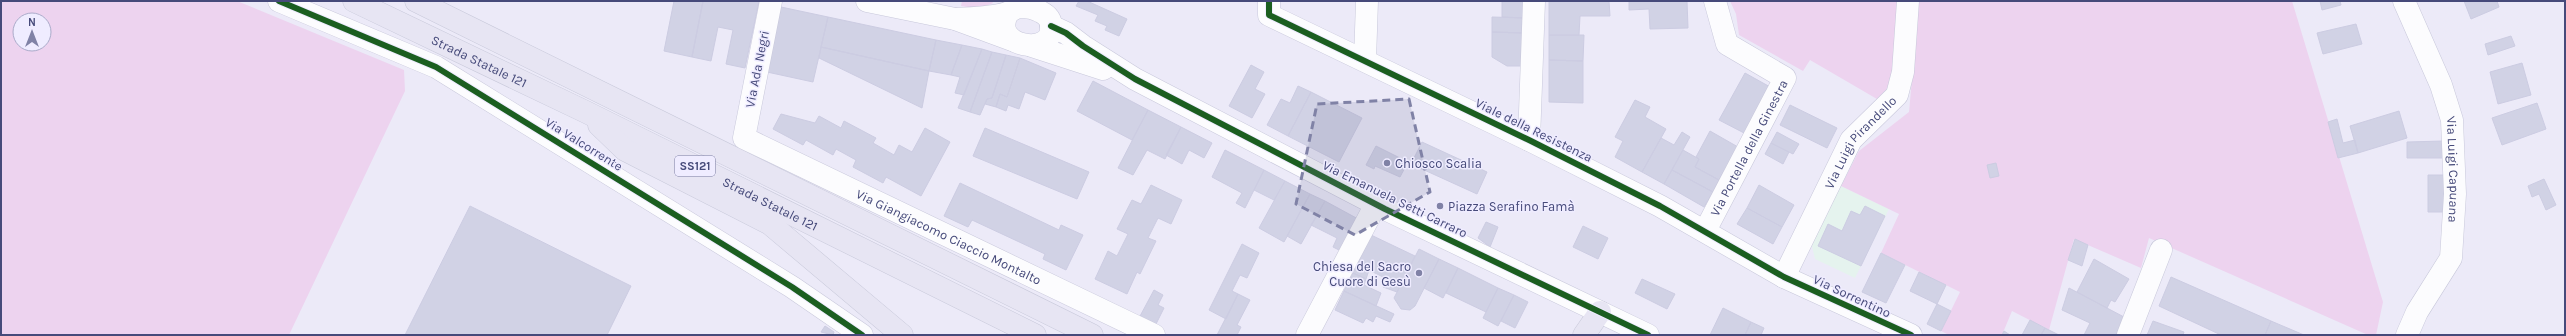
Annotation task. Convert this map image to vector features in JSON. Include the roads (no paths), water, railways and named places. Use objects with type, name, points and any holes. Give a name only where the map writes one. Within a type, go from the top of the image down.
[{"type":"main road","name":"Strada Statale 121","points":[[354,1],[586,112],[1035,335]]},
{"type":"main road","name":"Strada Statale 121","points":[[416,1],[1092,335]]},
{"type":"main road","points":[[586,112],[625,150],[770,224],[902,335]]},
{"type":"main road","points":[[1584,335],[1600,312]]},
{"type":"street","name":"Via Valcorrente","points":[[279,1],[436,67],[785,283],[862,335]]},
{"type":"street","name":"Via Ada Negri","points":[[744,138],[770,1]]},
{"type":"street","points":[[867,1],[955,20],[1135,79]]},
{"type":"street","points":[[1365,60],[1367,1]]},
{"type":"street","points":[[1529,140],[1534,1]]},
{"type":"street","name":"Via Portella della Ginestra","points":[[1705,231],[1784,78],[1727,44],[1714,1]]},
{"type":"street","name":"Via Luigi Pirandello","points":[[1784,277],[1851,140],[1897,95],[1904,72],[1908,1]]},
{"type":"street","name":"Via Luigi Capuana","points":[[2404,1],[2441,85],[2452,120],[2456,194],[2451,258],[2416,312],[2407,335]]},
{"type":"street","points":[[955,20],[1022,7],[1050,15],[1066,33],[1083,46],[1135,79]]},
{"type":"street","points":[[1011,8],[1004,24],[1005,30],[1022,43],[1046,40],[1050,15]]},
{"type":"street","name":"Viale della Resistenza","points":[[1269,8],[1365,60],[1660,206],[1784,277]]},
{"type":"street","name":"Via Emanuela Setti Carraro","points":[[1135,79],[1376,204],[1648,335]]},
{"type":"street","name":"Via Giangiacomo Ciaccio Montalto","points":[[744,138],[1154,335]]},
{"type":"street","points":[[1307,335],[1376,204]]},
{"type":"street","points":[[2128,335],[2161,250]]},
{"type":"street","name":"Via Sorrentino","points":[[1784,277],[1909,335]]},
{"type":"place","name":"Chiosco Scalia","points":[[1387,163]]},
{"type":"place","name":"Piazza Serafino Famà","points":[[1440,206]]},
{"type":"place","name":"Chiesa del Sacro Cuore di Gesù","points":[[1419,273]]}]
